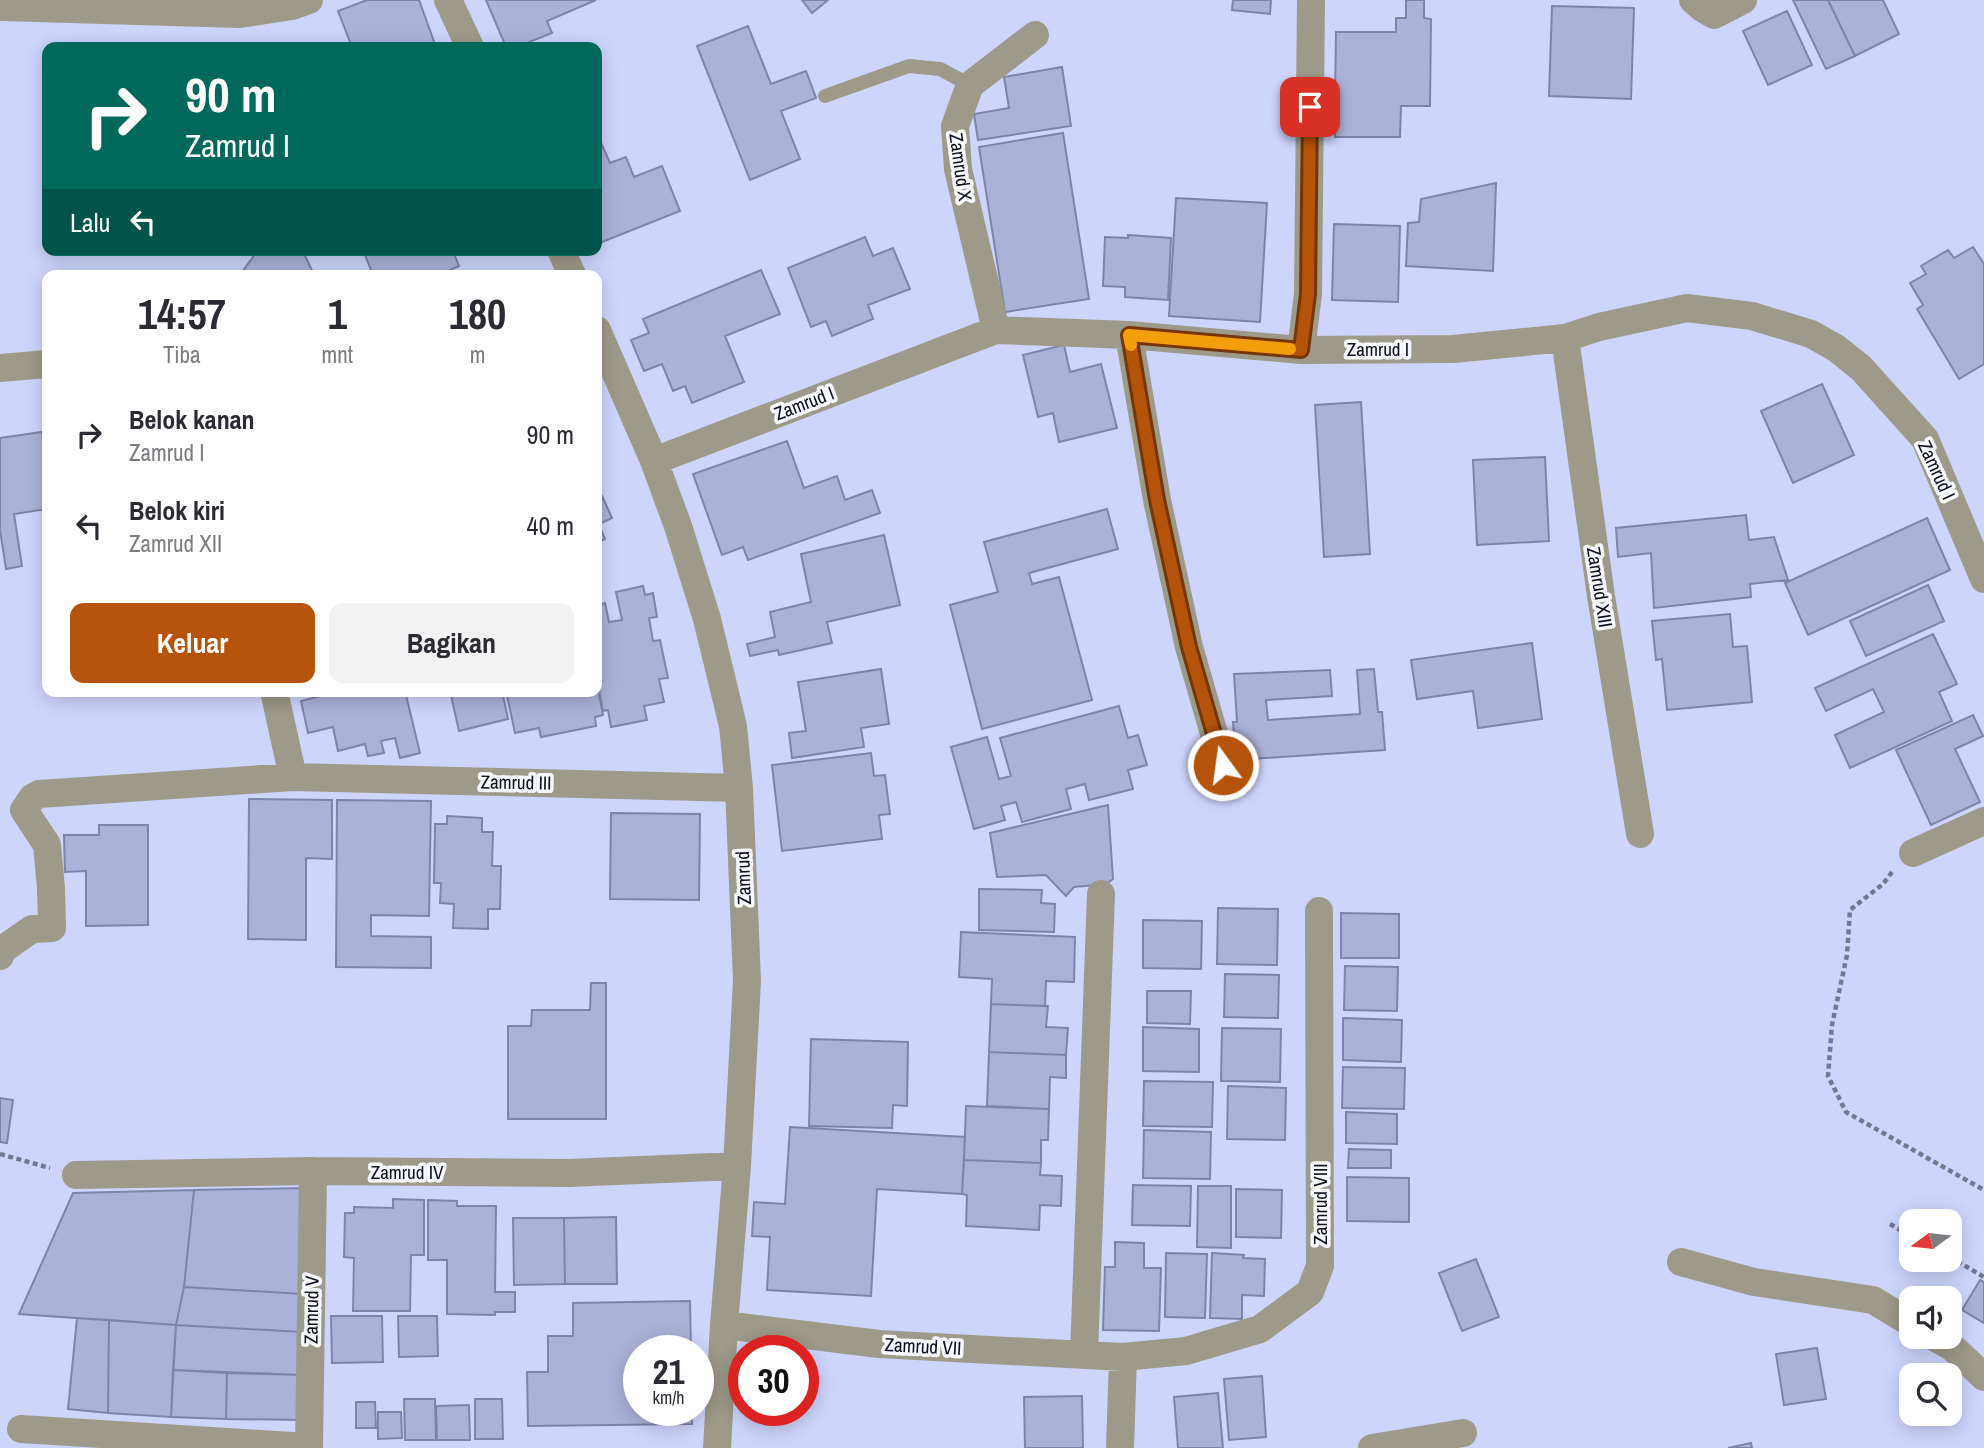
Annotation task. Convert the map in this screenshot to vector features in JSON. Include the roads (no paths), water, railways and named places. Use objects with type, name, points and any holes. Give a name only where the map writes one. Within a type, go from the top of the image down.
[{"type":"street","points":[[0,6],[240,14],[292,6],[309,0]]},
{"type":"street","points":[[448,0],[468,42]]},
{"type":"street","points":[[1301,350],[1308,294],[1311,0]]},
{"type":"street","points":[[1693,0],[1714,15],[1744,0]]},
{"type":"street","points":[[970,85],[1035,36]]},
{"type":"street","name":"Zamrud X","points":[[970,85],[955,126],[958,169],[996,330]]},
{"type":"street","name":"Zamrud I","points":[[654,461],[996,330],[1129,335],[1301,350],[1452,349],[1565,338],[1599,327],[1688,308],[1752,316],[1811,334],[1836,348],[1861,368],[1925,439],[1984,579]]},
{"type":"street","points":[[1129,335],[1157,500],[1186,634],[1223,765]]},
{"type":"street","name":"Zamrud XIII","points":[[1565,338],[1601,596],[1640,834]]},
{"type":"street","name":"Zamrud","points":[[602,341],[654,461],[678,526],[707,619],[733,726],[739,788],[747,981],[717,1448]]},
{"type":"street","points":[[0,368],[42,364]]},
{"type":"street","points":[[275,697],[293,777]]},
{"type":"street","name":"Zamrud III","points":[[11,936],[32,929],[52,928],[47,845],[23,810],[32,798],[39,794],[293,777],[739,788]]},
{"type":"street","points":[[1913,853],[1984,821]]},
{"type":"street","points":[[1084,1354],[1101,894]]},
{"type":"street","name":"Zamrud VIII","points":[[1123,1357],[1186,1351],[1260,1329],[1310,1292],[1320,1266],[1319,911]]},
{"type":"street","points":[[0,956],[11,936]]},
{"type":"street","name":"Zamrud IV","points":[[65,1172],[568,1173],[737,1166]]},
{"type":"street","name":"Zamrud V","points":[[309,1448],[313,1171]]},
{"type":"street","points":[[1681,1262],[1754,1282],[1873,1300],[1899,1316]]},
{"type":"street","name":"Zamrud VII","points":[[724,1325],[879,1344],[1123,1357]]},
{"type":"street","points":[[1954,1349],[1984,1377]]},
{"type":"street","points":[[1120,1448],[1123,1357]]},
{"type":"street","points":[[21,1429],[309,1448]]},
{"type":"street","points":[[1373,1448],[1462,1433]]},
{"type":"lane","points":[[825,96],[909,66],[940,69],[970,85]]}]
